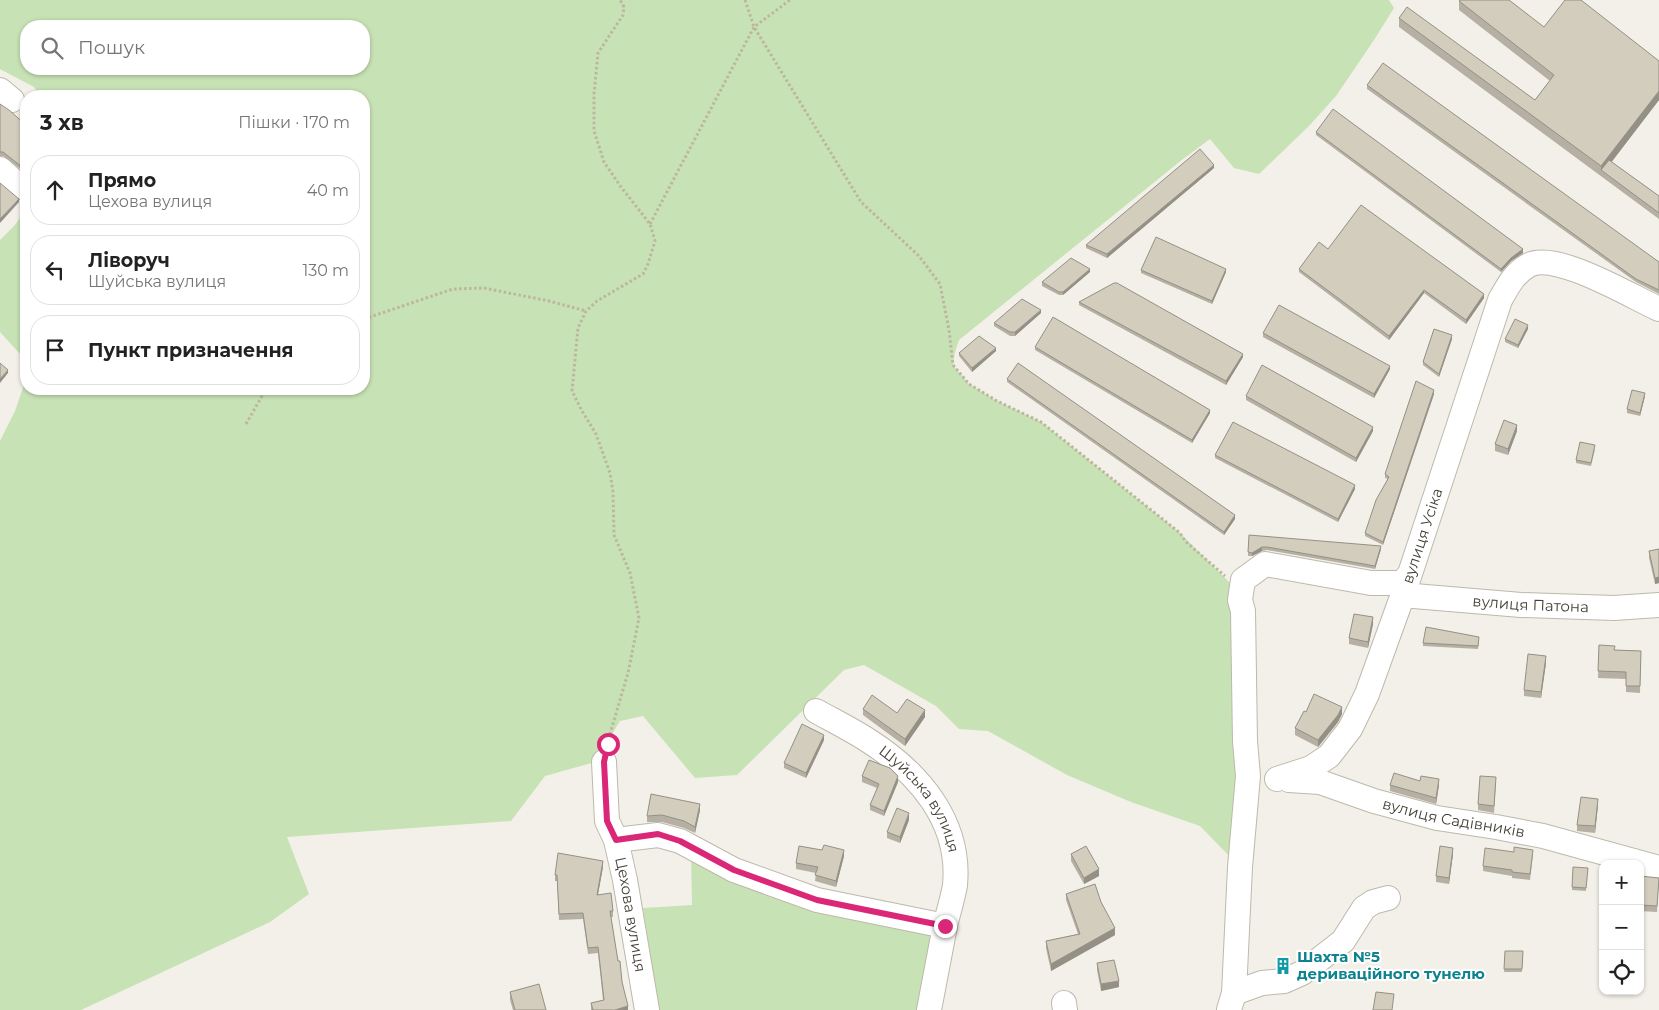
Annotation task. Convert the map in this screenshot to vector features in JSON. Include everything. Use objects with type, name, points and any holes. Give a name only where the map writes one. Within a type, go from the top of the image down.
[{"type":"street","points":[[0,169],[20,187]]},
{"type":"street","name":"вулиця Усіка","points":[[1277,779],[1311,768],[1329,756],[1350,729],[1367,694],[1406,585],[1500,300],[1514,275],[1531,264],[1548,262],[1572,268],[1659,309]]},
{"type":"street","points":[[1232,1001],[1240,867],[1248,776],[1245,741],[1243,611],[1240,600],[1243,580],[1265,564],[1370,583],[1402,583],[1406,585]]},
{"type":"street","name":"вулиця Патона","points":[[1406,585],[1530,605],[1614,608],[1659,605]]},
{"type":"street","name":"Шуйська вулиця","points":[[816,711],[869,741],[898,762],[936,804],[949,833],[954,857],[955,885],[945,926],[930,1010]]},
{"type":"street","name":"Цехова вулиця","points":[[604,762],[607,821],[616,840],[625,880],[647,1010]]},
{"type":"street","name":"вулиця Садівників","points":[[1248,776],[1320,782],[1374,801],[1437,818],[1496,826],[1543,836],[1659,868]]},
{"type":"street","points":[[616,840],[658,834],[680,841],[734,870],[817,900],[945,926]]},
{"type":"street","points":[[1232,1001],[1262,983],[1284,980],[1302,973],[1343,941],[1364,908],[1372,902],[1388,898]]},
{"type":"path","points":[[604,762],[615,715],[628,673],[639,618],[630,574],[614,535],[613,492],[610,472],[596,434],[572,391],[578,328],[586,310],[597,301],[643,274],[655,241],[650,224],[621,188],[604,162],[594,131],[594,94],[598,54],[623,16],[624,7],[620,0]]},
{"type":"path","points":[[744,0],[754,27],[861,202],[919,256],[940,284],[949,330],[953,365],[969,384],[1042,422],[1180,533],[1185,541],[1225,576],[1235,588],[1240,600]]},
{"type":"path","points":[[650,224],[754,27],[790,0]]},
{"type":"path","points":[[370,317],[453,289],[484,288],[586,310]]},
{"type":"path","points":[[246,424],[263,395]]},
{"type":"green space","points":[[0,0],[1389,0],[1394,8],[1336,96],[1309,126],[1259,174],[1234,168],[1210,139],[959,340],[955,352],[953,365],[969,384],[997,401],[1041,422],[1180,533],[1235,588],[1240,867],[1200,826],[1131,802],[1067,775],[988,731],[959,729],[936,706],[864,665],[844,670],[737,775],[695,778],[643,716],[620,721],[595,762],[545,776],[511,821],[287,837],[309,894],[270,922],[81,1010],[0,1010],[0,441],[20,395],[370,395],[370,90],[36,90],[34,87],[0,69]]},
{"type":"green space","points":[[20,218],[20,354],[0,332],[0,240]]},
{"type":"green space","points":[[691,853],[938,932],[924,1010],[659,1010],[643,908],[692,905]]},
{"type":"building","points":[[1460,0],[1509,0],[1544,27],[1565,0],[1581,0],[1659,61],[1659,91],[1601,166],[1399,18],[1407,7],[1535,100],[1554,75]]},
{"type":"building","points":[[1383,63],[1659,262],[1659,290],[1636,279],[1367,85]]},
{"type":"building","points":[[0,104],[20,120],[20,165],[3,152],[0,152]]},
{"type":"building","points":[[1333,109],[1523,249],[1501,269],[1316,132]]},
{"type":"building","points":[[1200,149],[1214,165],[1107,254],[1086,245]]},
{"type":"building","points":[[1609,160],[1659,196],[1659,213],[1601,170]]},
{"type":"building","points":[[0,183],[19,199],[0,219]]},
{"type":"building","points":[[1361,205],[1484,294],[1466,320],[1424,290],[1389,336],[1299,269],[1319,242],[1328,249]]},
{"type":"building","points":[[1156,237],[1226,269],[1212,301],[1141,270]]},
{"type":"building","points":[[1071,258],[1090,269],[1063,292],[1059,292],[1042,282]]},
{"type":"building","points":[[1114,283],[1243,354],[1226,381],[1079,302]]},
{"type":"building","points":[[1022,299],[1041,310],[1015,332],[1010,332],[994,323]]},
{"type":"building","points":[[1279,305],[1390,366],[1374,394],[1263,333]]},
{"type":"building","points":[[1053,317],[1210,410],[1192,440],[1035,347]]},
{"type":"building","points":[[1515,319],[1528,325],[1518,345],[1505,339]]},
{"type":"building","points":[[1434,329],[1452,335],[1439,374],[1423,362]]},
{"type":"building","points":[[979,336],[996,348],[972,368],[959,353]]},
{"type":"building","points":[[0,363],[8,370],[0,379]]},
{"type":"building","points":[[1018,363],[1235,515],[1224,532],[1007,379]]},
{"type":"building","points":[[1262,365],[1373,427],[1356,458],[1246,396]]},
{"type":"building","points":[[1416,381],[1434,390],[1383,542],[1365,533],[1376,500],[1389,477],[1385,474]]},
{"type":"building","points":[[1632,390],[1645,393],[1640,413],[1627,409]]},
{"type":"building","points":[[1504,420],[1517,425],[1508,449],[1495,444]]},
{"type":"building","points":[[1233,422],[1355,485],[1338,519],[1215,455]]},
{"type":"building","points":[[1580,442],[1595,445],[1591,463],[1576,460]]},
{"type":"building","points":[[1249,535],[1381,546],[1375,566],[1267,547],[1262,547],[1252,553],[1248,552]]},
{"type":"building","points":[[1659,549],[1659,577],[1655,578],[1649,551]]},
{"type":"building","points":[[1354,614],[1373,617],[1368,642],[1349,638]]},
{"type":"building","points":[[1426,627],[1479,637],[1478,646],[1423,643]]},
{"type":"building","points":[[1599,645],[1615,646],[1614,650],[1641,651],[1640,686],[1626,686],[1626,672],[1598,671]]},
{"type":"building","points":[[1528,654],[1546,656],[1541,692],[1524,690]]},
{"type":"building","points":[[1314,694],[1342,707],[1318,740],[1295,728],[1304,711],[1306,712]]},
{"type":"building","points":[[872,695],[897,713],[907,699],[925,710],[905,739],[863,709]]},
{"type":"building","points":[[802,724],[824,735],[806,773],[784,763]]},
{"type":"building","points":[[869,760],[890,768],[898,776],[884,811],[870,805],[879,784],[862,776]]},
{"type":"building","points":[[1394,773],[1420,781],[1421,776],[1439,779],[1436,798],[1390,785]]},
{"type":"building","points":[[1480,776],[1496,777],[1494,806],[1478,804]]},
{"type":"building","points":[[651,794],[700,804],[695,827],[684,821],[662,815],[647,816]]},
{"type":"building","points":[[1581,797],[1598,799],[1595,826],[1577,825]]},
{"type":"building","points":[[897,808],[909,813],[900,837],[887,832]]},
{"type":"building","points":[[824,845],[844,850],[836,881],[815,875],[818,867],[796,863],[799,846],[822,850]]},
{"type":"building","points":[[1086,846],[1099,869],[1084,878],[1071,854]]},
{"type":"building","points":[[1440,846],[1453,848],[1449,878],[1436,876]]},
{"type":"building","points":[[1514,847],[1533,850],[1530,874],[1483,866],[1485,848],[1514,852]]},
{"type":"building","points":[[558,853],[603,861],[597,895],[611,893],[613,911],[610,911],[628,1006],[615,1010],[593,1010],[591,1003],[604,1000],[598,947],[588,948],[583,913],[559,914],[557,875],[555,875]]},
{"type":"building","points":[[1573,867],[1588,868],[1586,888],[1572,887]]},
{"type":"building","points":[[1644,876],[1659,878],[1657,906],[1644,905]]},
{"type":"building","points":[[1095,884],[1101,902],[1115,928],[1051,964],[1046,941],[1080,934],[1066,894]]},
{"type":"building","points":[[1505,951],[1523,951],[1522,969],[1504,969]]},
{"type":"building","points":[[1114,960],[1119,981],[1101,984],[1097,963]]},
{"type":"building","points":[[539,984],[546,1010],[515,1010],[510,992]]},
{"type":"building","points":[[1376,992],[1394,994],[1392,1010],[1373,1010]]},
{"type":"place","name":"Шахта №5 дериваційного тунелю","points":[[1283,966]]},
{"type":"route","points":[[608,744],[604,762],[607,821],[616,840],[658,834],[680,841],[734,870],[817,900],[945,926]]}]
